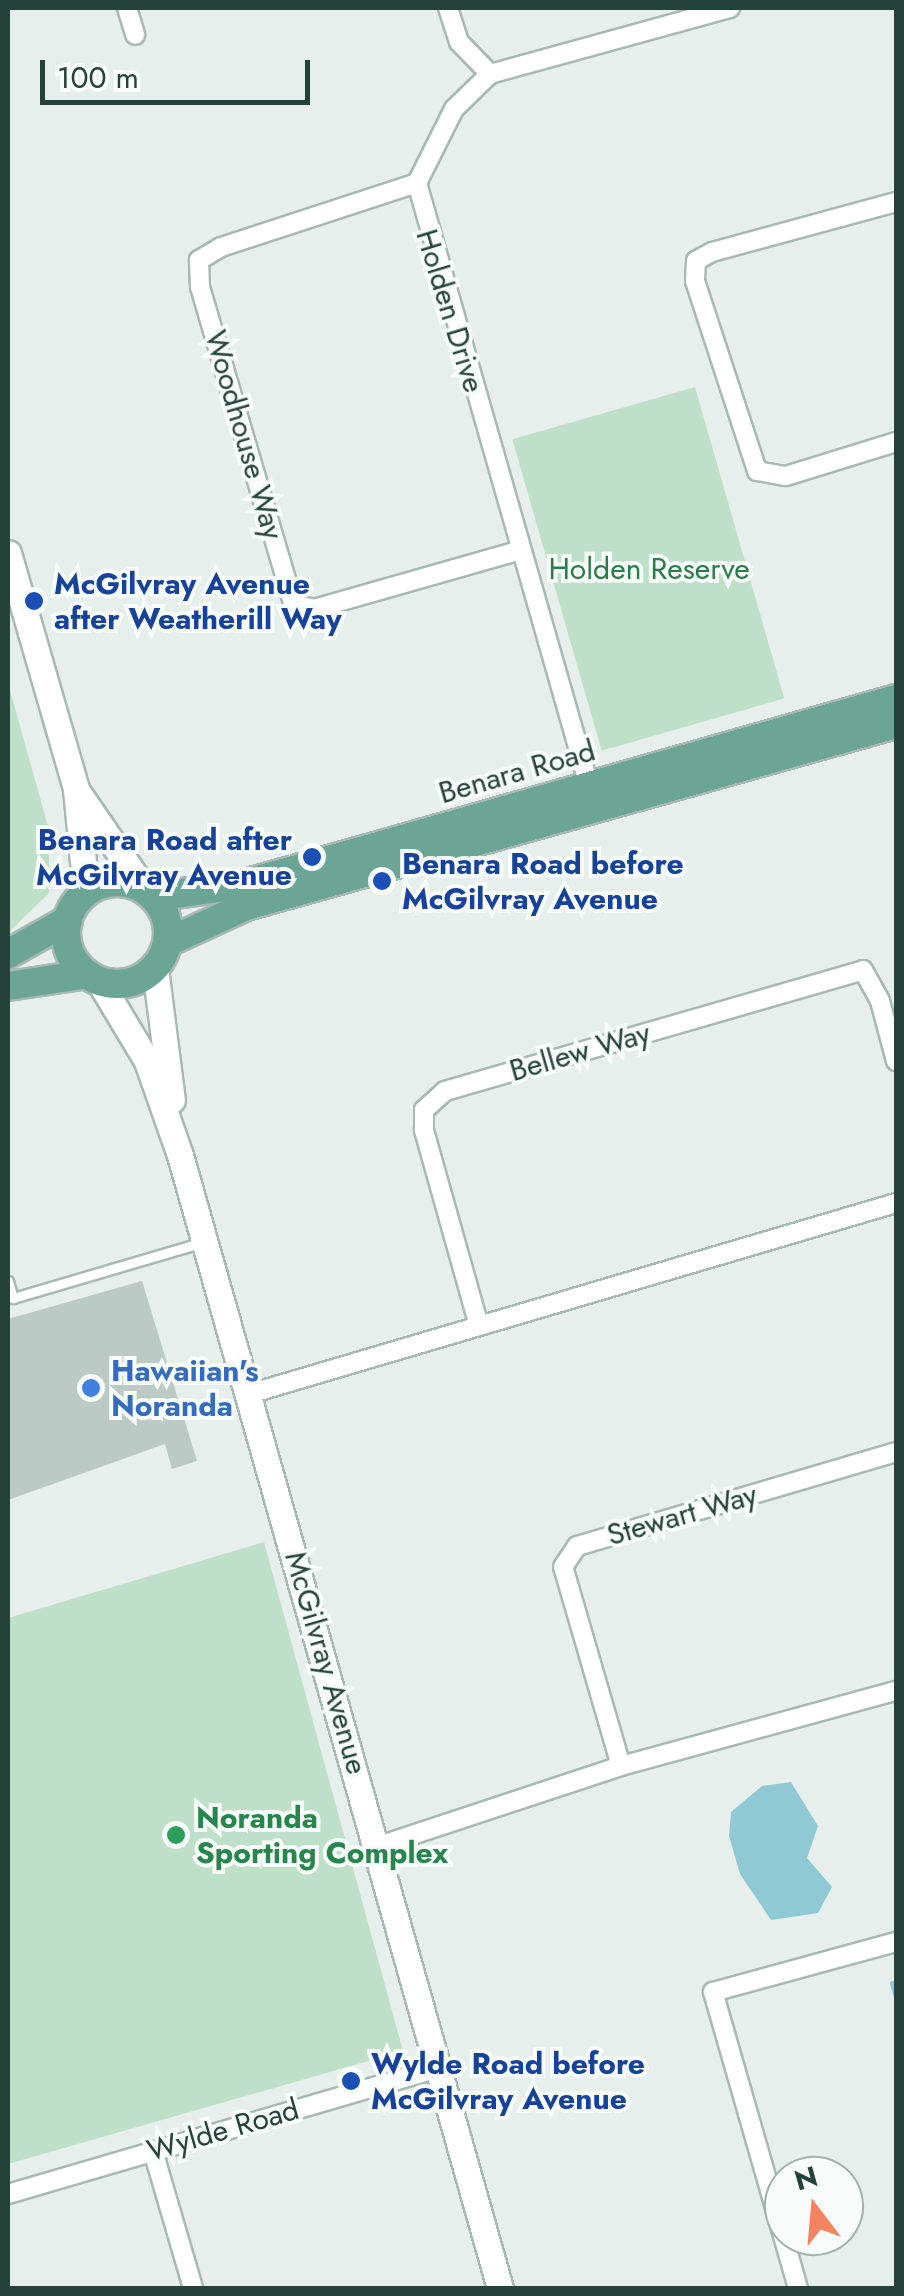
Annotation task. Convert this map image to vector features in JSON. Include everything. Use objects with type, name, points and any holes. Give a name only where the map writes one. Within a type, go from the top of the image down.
[{"type":"main road","points":[[8,553],[76,790],[86,893]]},
{"type":"main road","name":"Benara Road","points":[[168,942],[246,906],[896,699]]},
{"type":"main road","name":"Benara Road","points":[[149,893],[241,885],[592,795],[896,724]]},
{"type":"main road","points":[[8,986],[93,978],[128,983],[155,968],[168,942],[163,910],[76,790]]},
{"type":"main road","points":[[8,954],[68,920],[86,893],[114,882],[149,893]]},
{"type":"main road","points":[[68,920],[69,950],[93,978]]},
{"type":"main road","name":"McGilvray Avenue","points":[[155,968],[180,1154]]},
{"type":"main road","name":"McGilvray Avenue","points":[[93,978],[147,1060],[180,1154],[379,1846],[500,2288]]},
{"type":"street","points":[[127,8],[136,35]]},
{"type":"street","points":[[448,8],[458,42],[490,74]]},
{"type":"street","points":[[417,183],[454,109],[490,74],[730,8]]},
{"type":"street","name":"Holden Drive","points":[[417,183],[592,795]]},
{"type":"street","name":"Woodhouse Way","points":[[417,183],[221,246],[199,260],[200,287],[293,604],[314,610],[521,550]]},
{"type":"street","points":[[896,202],[712,252],[696,261],[696,281],[757,471],[786,476],[896,442]]},
{"type":"street","name":"Bellew Way","points":[[479,1326],[424,1130],[424,1110],[445,1091],[863,970],[880,1002],[896,1061]]},
{"type":"street","points":[[249,1394],[896,1203]]},
{"type":"street","name":"Stewart Way","points":[[621,1766],[563,1567],[577,1546],[896,1452]]},
{"type":"street","points":[[379,1846],[621,1766],[896,1691]]},
{"type":"street","points":[[798,2288],[713,1992],[896,1942]]},
{"type":"street","name":"Wylde Road","points":[[8,2194],[438,2068]]},
{"type":"street","points":[[153,2151],[193,2288]]},
{"type":"lane","points":[[8,1281],[14,1298],[206,1241]]},
{"type":"green space","name":"Holden Reserve","points":[[695,387],[784,698],[602,751],[512,439]]},
{"type":"green space","points":[[8,683],[49,830],[49,893],[8,933]]},
{"type":"green space","name":"Noranda Sporting Complex","points":[[264,1542],[403,2051],[8,2164],[8,1618]]},
{"type":"water","points":[[791,1782],[818,1826],[807,1858],[832,1887],[818,1913],[771,1920],[740,1874],[729,1836],[731,1812],[762,1786]]},
{"type":"building","name":"Hawaiian's Noranda","points":[[142,1281],[197,1461],[172,1469],[165,1444],[8,1500],[8,1319]]},
{"type":"waterway","points":[[892,1983],[896,1997]]},
{"type":"place","name":"McGilvray Avenue after Weatherill Way","points":[[34,601]]},
{"type":"place","name":"Benara Road after McGilvray Avenue","points":[[312,857]]},
{"type":"place","name":"Benara Road before McGilvray Avenue","points":[[382,881]]},
{"type":"place","name":"Hawaiian's Noranda","points":[[91,1388]]},
{"type":"place","name":"Noranda Sporting Complex","points":[[176,1835]]},
{"type":"place","name":"Wylde Road before McGilvray Avenue","points":[[351,2081]]}]
